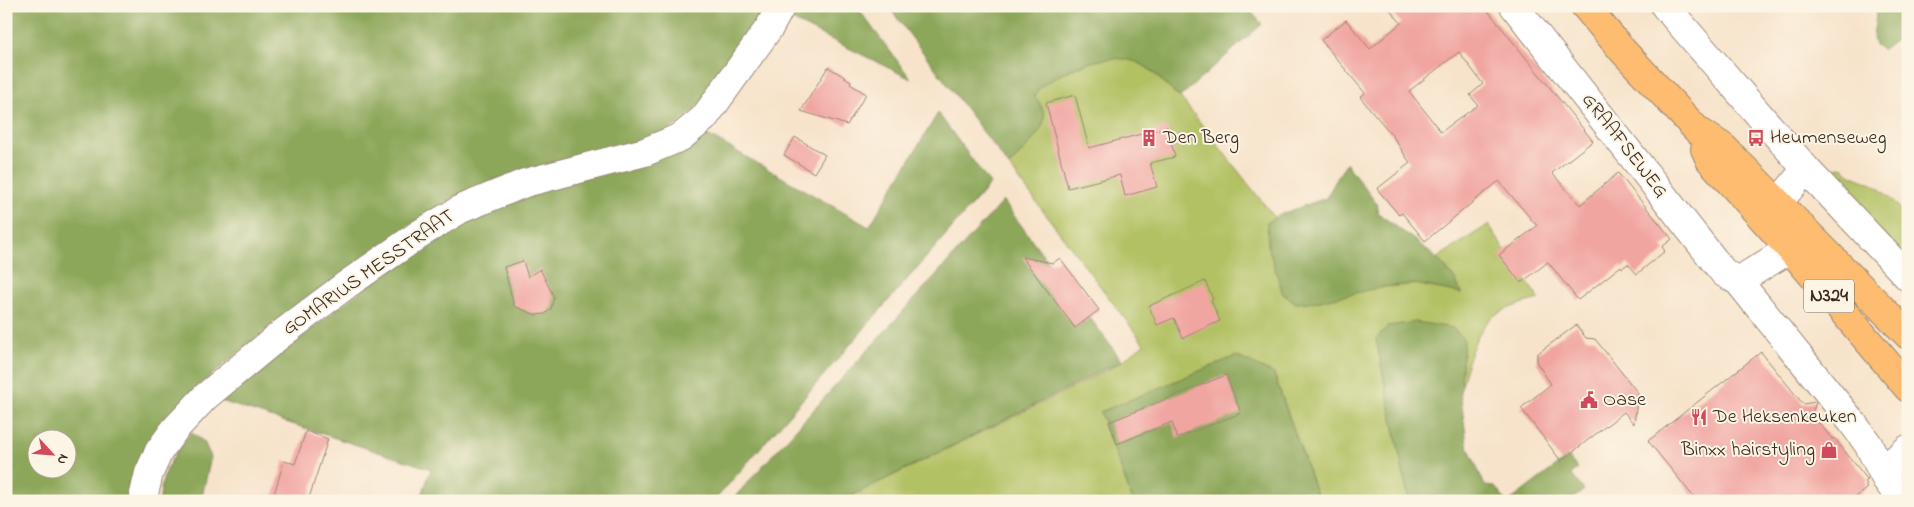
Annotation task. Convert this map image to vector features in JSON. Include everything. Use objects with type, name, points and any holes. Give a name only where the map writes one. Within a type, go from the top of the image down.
[{"type":"main road","name":"N324","points":[[1585,6],[1636,66],[1697,130],[1722,146],[1908,335]]},
{"type":"main road","name":"N324","points":[[1697,130],[1710,160],[1790,249],[1908,388]]},
{"type":"street","name":"GOMARIUS MESSTRAAT","points":[[145,501],[144,494],[149,474],[159,451],[175,429],[205,397],[280,335],[346,285],[421,233],[461,209],[526,183],[646,152],[681,137],[704,118],[769,28],[781,6]]},
{"type":"street","name":"GRAAFSEWEG","points":[[1514,6],[1724,273],[1738,281],[1852,422],[1868,444],[1895,490]]},
{"type":"street","points":[[1665,6],[1806,169],[1908,277]]},
{"type":"street","points":[[1778,203],[1806,169]]},
{"type":"street","points":[[1738,281],[1790,249]]},
{"type":"street","points":[[1895,490],[1908,449]]},
{"type":"green space","points":[[6,6],[766,6],[738,53],[715,85],[703,100],[676,126],[655,137],[494,180],[456,196],[413,223],[274,323],[189,394],[160,427],[144,450],[129,483],[129,501],[6,501]]},
{"type":"green space","points":[[798,6],[856,6],[911,79],[790,19]]},
{"type":"green space","points":[[888,6],[1246,6],[1262,24],[1180,97],[1152,71],[1130,60],[1106,59],[1094,61],[1060,75],[1041,87],[1036,93],[1035,97],[1041,105],[1044,121],[1037,135],[1009,166]]},
{"type":"green space","points":[[1877,6],[1908,6],[1908,31],[1883,50],[1875,45],[1873,38]]},
{"type":"green space","points":[[1104,58],[1126,59],[1140,63],[1180,97],[1275,218],[1267,222],[1382,287],[1415,284],[1461,293],[1456,280],[1437,258],[1488,225],[1539,299],[1505,310],[1489,320],[1475,342],[1463,382],[1461,382],[1464,340],[1376,339],[1409,501],[1319,501],[1274,374],[1100,412],[1133,501],[841,501],[1104,372],[1144,344],[1009,166],[1041,128],[1044,115],[1035,97],[1038,90],[1065,72]]},
{"type":"green space","points":[[938,113],[990,184],[714,501],[420,501],[431,469],[221,401],[355,295],[430,243],[465,222],[524,195],[685,149],[706,134],[869,227]]},
{"type":"green space","points":[[1346,163],[1376,203],[1378,213],[1436,258],[1455,280],[1461,293],[1415,284],[1382,287],[1320,301],[1296,303],[1283,294],[1268,246],[1267,222],[1281,214],[1326,198]]},
{"type":"green space","points":[[1838,167],[1844,168],[1851,175],[1880,189],[1908,217],[1908,265],[1829,175]]},
{"type":"green space","points":[[1003,201],[1122,361],[841,501],[731,501]]},
{"type":"green space","points":[[1416,322],[1453,328],[1464,340],[1461,382],[1463,382],[1460,391],[1467,444],[1485,486],[1495,487],[1506,501],[1409,501],[1376,339],[1388,326]]},
{"type":"green space","points":[[1236,356],[1274,374],[1319,501],[1133,501],[1100,412]]},
{"type":"green space","points":[[191,432],[204,442],[211,457],[201,501],[160,501],[163,482],[170,464],[179,447]]},
{"type":"green space","points":[[1568,457],[1578,469],[1571,474],[1584,490],[1570,501],[1510,501]]},
{"type":"building","points":[[1387,6],[1484,6],[1593,141],[1552,173],[1580,205],[1618,173],[1672,239],[1662,247],[1665,251],[1637,274],[1628,264],[1622,268],[1621,266],[1578,300],[1548,262],[1521,283],[1499,255],[1537,226],[1499,181],[1425,241],[1402,213],[1399,215],[1377,189],[1410,163],[1392,135],[1360,97],[1365,93],[1321,40],[1346,20],[1370,49],[1401,23]],"holes":[[[1459,52],[1483,84],[1470,95],[1478,105],[1441,132],[1409,91]]]},
{"type":"building","points":[[828,67],[851,81],[850,84],[866,94],[847,125],[801,111]]},
{"type":"building","name":"Den Berg","points":[[1075,95],[1089,148],[1167,127],[1175,157],[1150,163],[1157,187],[1125,196],[1120,175],[1068,188],[1046,103]]},
{"type":"building","points":[[795,137],[825,155],[814,173],[784,155]]},
{"type":"building","points":[[1022,257],[1053,263],[1060,258],[1099,310],[1075,328]]},
{"type":"building","points":[[523,261],[528,277],[540,269],[554,297],[551,309],[545,314],[536,315],[514,306],[504,267]]},
{"type":"building","points":[[1205,281],[1220,321],[1183,338],[1174,318],[1157,325],[1149,306]]},
{"type":"building","points":[[1576,325],[1586,338],[1595,339],[1638,393],[1634,424],[1624,412],[1561,461],[1521,408],[1551,384],[1537,363],[1537,354]]},
{"type":"building","points":[[1761,352],[1803,404],[1816,402],[1812,414],[1868,480],[1865,482],[1867,488],[1851,501],[1697,501],[1648,441]]},
{"type":"building","points":[[1226,375],[1241,413],[1177,438],[1172,422],[1117,444],[1109,422]]},
{"type":"building","points":[[306,431],[328,439],[308,501],[272,501],[284,461],[295,464]]},
{"type":"place","name":"Den Berg","points":[[1149,138]]},
{"type":"place","name":"Heumenseweg","points":[[1756,138]]},
{"type":"place","name":"Oase","points":[[1589,400]]},
{"type":"place","name":"De Heksenkeuken","points":[[1699,417]]},
{"type":"place","name":"Binxx hairstyling","points":[[1829,450]]}]
